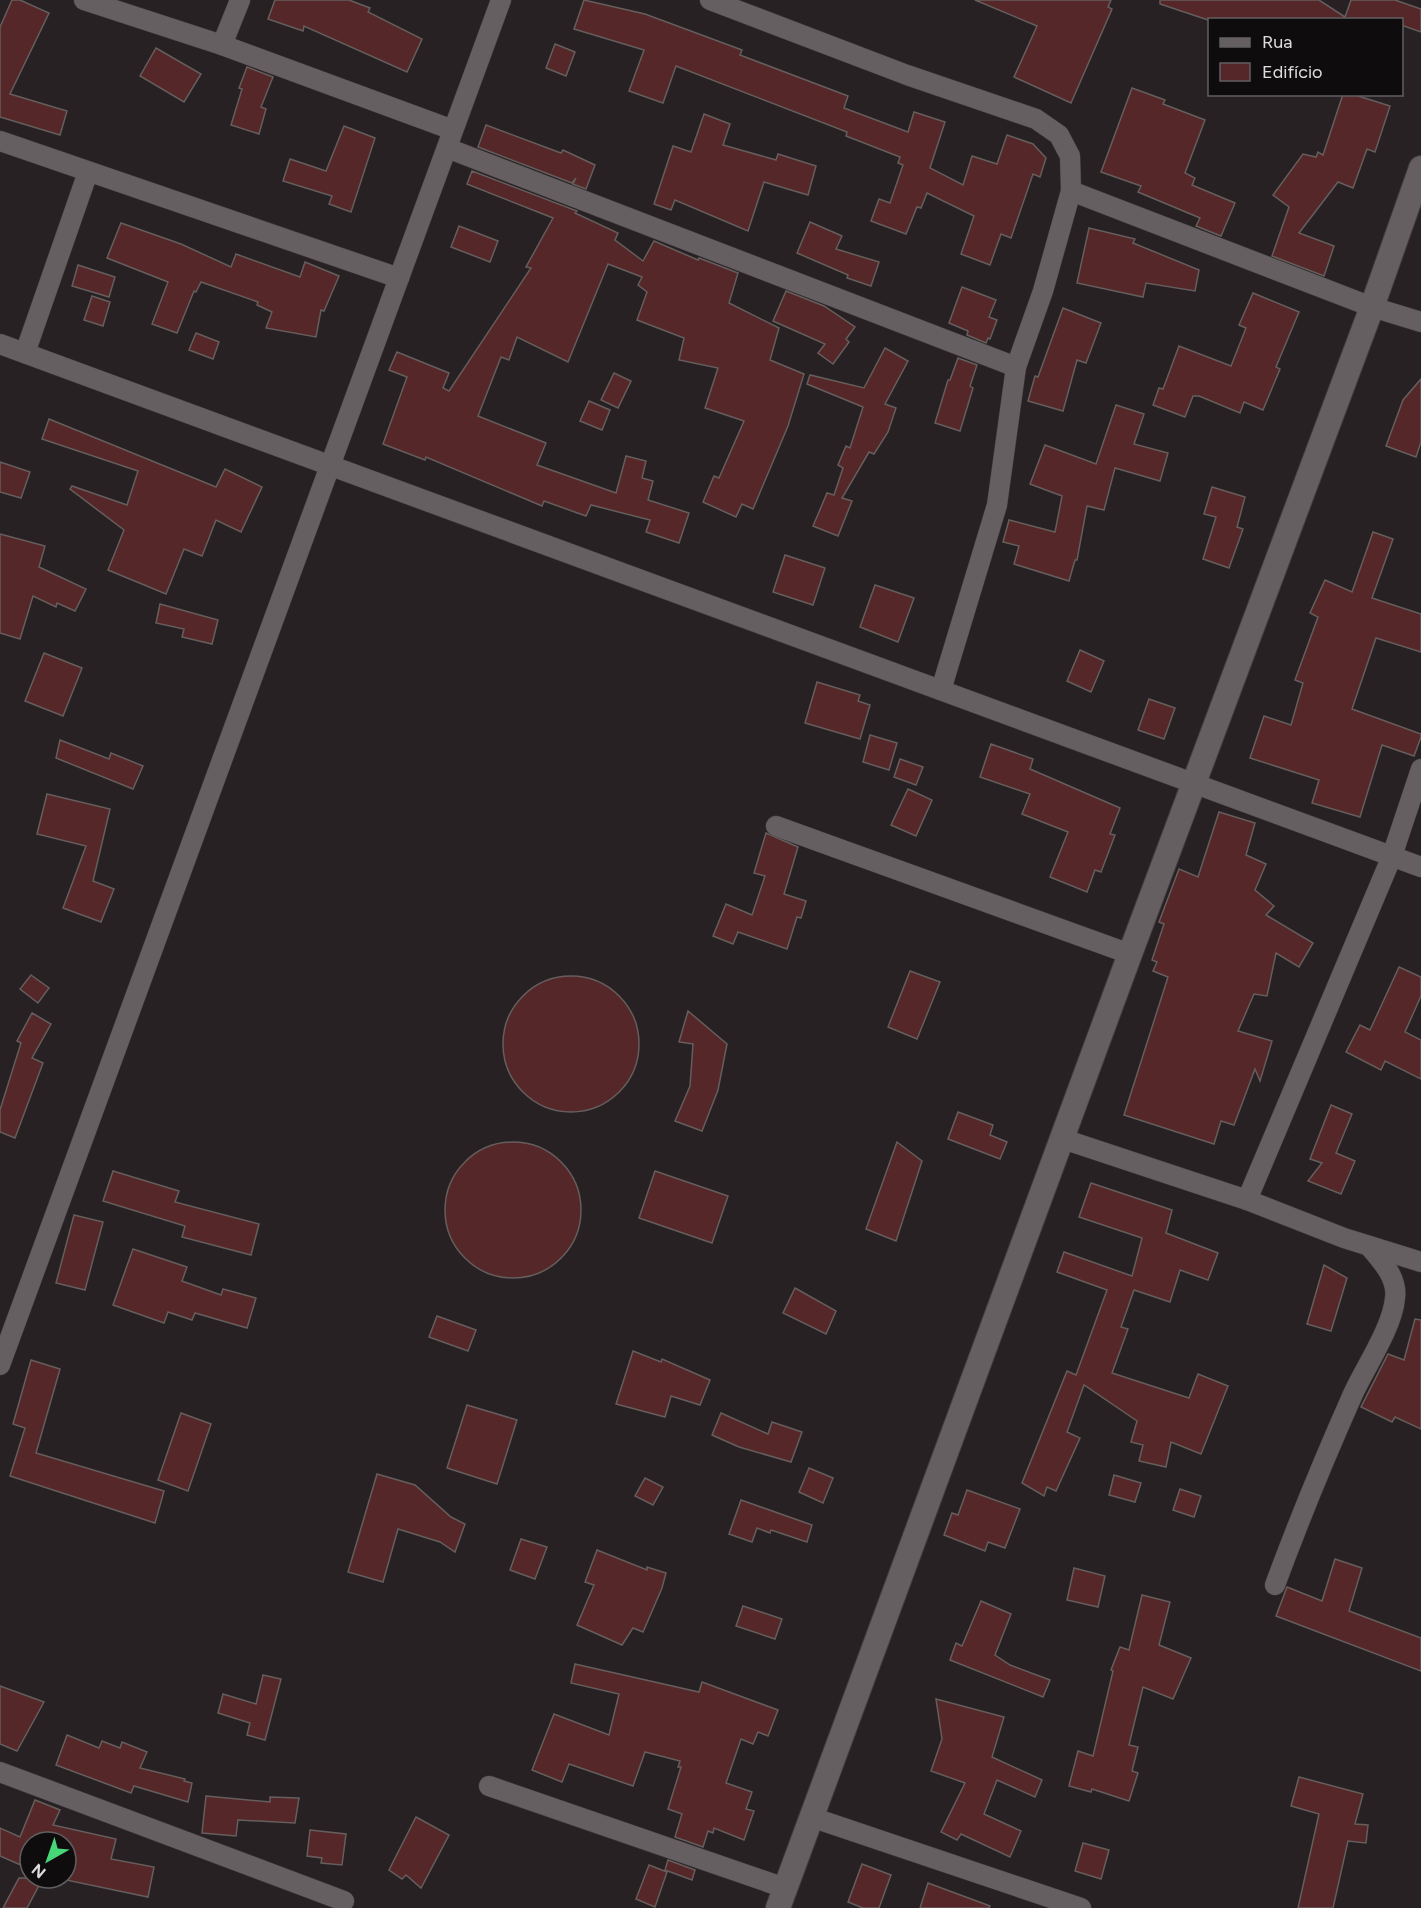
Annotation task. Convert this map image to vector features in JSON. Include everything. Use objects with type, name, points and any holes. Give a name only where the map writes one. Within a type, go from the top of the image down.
[{"type":"street","points":[[84,0],[222,45],[1016,367]]},
{"type":"street","points":[[222,45],[240,0]]},
{"type":"street","points":[[0,1365],[501,0]]},
{"type":"street","points":[[710,0],[907,75],[1036,119],[1059,135],[1070,156],[1071,191],[1043,291],[1016,367],[997,505],[941,690]]},
{"type":"street","points":[[0,141],[399,278]]},
{"type":"street","points":[[489,1786],[781,1898],[1372,307],[1421,168]]},
{"type":"street","points":[[25,353],[88,172]]},
{"type":"street","points":[[1071,191],[1372,307],[1421,322]]},
{"type":"street","points":[[0,344],[1421,867]]},
{"type":"street","points":[[1247,1200],[1392,856],[1421,769]]},
{"type":"street","points":[[776,826],[1130,954]]},
{"type":"street","points":[[1063,1139],[1247,1200],[1369,1246],[1421,1262]]},
{"type":"street","points":[[1275,1585],[1303,1510],[1382,1337],[1396,1298],[1394,1284],[1384,1263],[1369,1246]]},
{"type":"street","points":[[0,1772],[344,1901]]},
{"type":"street","points":[[811,1817],[1081,1908]]},
{"type":"building","points":[[12,0],[20,0],[49,13],[10,94],[67,111],[60,135],[0,117],[0,27]]},
{"type":"building","points":[[275,0],[349,0],[370,8],[368,12],[422,39],[407,72],[304,26],[303,31],[268,19]]},
{"type":"building","points":[[584,0],[645,14],[742,50],[740,55],[848,96],[844,108],[908,132],[914,112],[945,122],[930,168],[963,185],[972,156],[997,164],[1007,135],[1033,144],[1046,158],[1040,177],[1033,174],[1011,238],[1001,234],[990,265],[961,254],[974,216],[927,193],[921,208],[917,207],[906,234],[871,221],[879,199],[890,203],[903,165],[898,163],[900,157],[846,136],[847,132],[676,66],[663,103],[629,91],[644,50],[574,29]]},
{"type":"building","points":[[975,0],[1111,0],[1108,7],[1112,9],[1071,103],[1014,77],[1037,26]]},
{"type":"building","points":[[1160,0],[1319,0],[1345,17],[1351,0],[1395,0],[1421,9],[1421,32],[1403,26],[1403,18],[1208,18],[1208,20],[1160,4]]},
{"type":"building","points":[[555,44],[575,52],[566,76],[546,68]]},
{"type":"building","points":[[156,48],[201,74],[184,102],[140,76]]},
{"type":"building","points":[[247,67],[273,77],[261,107],[266,109],[259,134],[231,125],[242,89],[239,88]]},
{"type":"building","points":[[1132,88],[1165,100],[1163,104],[1205,120],[1185,173],[1195,178],[1192,185],[1235,203],[1221,236],[1196,226],[1200,218],[1138,192],[1141,186],[1101,172]]},
{"type":"building","points":[[1342,96],[1358,96],[1390,106],[1375,152],[1367,149],[1353,188],[1338,182],[1299,233],[1334,246],[1324,276],[1272,256],[1289,207],[1273,195],[1303,154],[1316,157],[1318,152],[1323,155]]},
{"type":"building","points":[[704,114],[730,124],[723,145],[776,160],[778,154],[816,166],[808,195],[764,182],[748,231],[675,200],[671,210],[654,204],[673,146],[691,152]]},
{"type":"building","points":[[486,125],[561,153],[563,150],[595,165],[586,189],[573,184],[576,178],[572,183],[478,147]]},
{"type":"building","points":[[344,126],[375,138],[351,212],[329,204],[332,196],[283,181],[290,159],[326,171]]},
{"type":"building","points":[[472,171],[577,211],[575,213],[618,233],[615,240],[643,261],[654,241],[698,260],[699,258],[738,273],[729,303],[779,328],[770,360],[804,374],[788,426],[753,509],[742,504],[736,517],[703,502],[714,476],[719,478],[744,421],[705,408],[718,368],[679,360],[684,338],[637,320],[647,292],[638,285],[642,277],[608,264],[568,362],[517,337],[509,360],[501,357],[478,416],[546,443],[537,465],[616,493],[626,456],[646,461],[642,478],[653,481],[648,500],[689,513],[679,543],[646,532],[650,520],[591,505],[586,516],[544,501],[542,506],[426,457],[425,460],[383,444],[407,377],[389,370],[397,352],[449,373],[443,388],[449,391],[531,268],[526,267],[553,218],[467,184]]},
{"type":"building","points":[[810,222],[842,236],[836,249],[879,262],[871,286],[847,278],[848,275],[797,253]]},
{"type":"building","points":[[121,223],[181,244],[231,267],[236,254],[300,277],[305,262],[339,276],[324,311],[321,310],[316,337],[266,328],[272,312],[257,305],[258,302],[201,282],[196,292],[194,291],[177,333],[152,324],[168,282],[107,258]]},
{"type":"building","points":[[459,226],[498,241],[490,262],[451,247]]},
{"type":"building","points":[[1089,228],[1135,239],[1133,243],[1199,270],[1195,291],[1146,283],[1143,297],[1077,283]]},
{"type":"building","points":[[78,265],[115,277],[109,297],[72,286]]},
{"type":"building","points":[[962,287],[996,300],[989,317],[997,320],[990,339],[988,338],[986,343],[967,335],[968,331],[949,323]]},
{"type":"building","points":[[786,291],[824,306],[855,327],[846,339],[849,342],[833,364],[818,353],[825,344],[773,321]]},
{"type":"building","points":[[1253,293],[1299,312],[1276,367],[1280,369],[1263,410],[1244,402],[1240,413],[1199,396],[1193,396],[1185,417],[1153,405],[1159,388],[1163,389],[1179,346],[1231,366],[1246,328],[1239,325]]},
{"type":"building","points":[[92,296],[110,302],[103,326],[84,320]]},
{"type":"building","points":[[1063,308],[1101,323],[1086,363],[1077,360],[1063,411],[1028,401],[1035,376],[1038,377]]},
{"type":"building","points":[[196,333],[219,342],[213,359],[189,350]]},
{"type":"building","points":[[885,348],[908,361],[885,404],[896,408],[888,432],[874,454],[869,452],[842,498],[852,501],[838,536],[813,526],[827,493],[834,495],[843,468],[838,465],[846,446],[850,448],[863,407],[807,384],[810,375],[864,388]]},
{"type":"building","points":[[958,358],[977,365],[970,386],[973,388],[960,431],[935,423],[948,380],[950,380]]},
{"type":"building","points":[[614,373],[631,381],[618,408],[601,400]]},
{"type":"building","points":[[1421,379],[1421,442],[1416,457],[1386,446],[1403,400]]},
{"type":"building","points":[[589,401],[610,410],[602,430],[580,421]]},
{"type":"building","points":[[1116,405],[1144,414],[1134,444],[1168,453],[1160,481],[1115,468],[1104,510],[1087,506],[1077,560],[1075,560],[1069,581],[1014,564],[1019,546],[1003,542],[1009,520],[1055,532],[1062,496],[1030,484],[1045,445],[1096,464]]},
{"type":"building","points":[[49,419],[216,487],[225,469],[262,487],[241,532],[216,520],[202,556],[184,549],[166,594],[108,570],[124,530],[70,489],[72,486],[127,505],[138,471],[42,439]]},
{"type":"building","points":[[0,462],[30,472],[21,498],[0,492]]},
{"type":"building","points":[[1212,487],[1245,497],[1237,527],[1243,529],[1229,568],[1203,559],[1216,517],[1204,514]]},
{"type":"building","points":[[1373,532],[1393,539],[1372,598],[1421,614],[1421,652],[1376,638],[1352,709],[1421,734],[1421,737],[1414,756],[1382,745],[1360,817],[1312,803],[1319,780],[1250,758],[1264,716],[1291,725],[1303,683],[1295,680],[1318,617],[1310,613],[1325,580],[1352,592]]},
{"type":"building","points":[[0,534],[45,546],[39,567],[86,589],[75,611],[57,603],[56,607],[33,596],[20,639],[0,633]]},
{"type":"building","points":[[785,555],[825,568],[813,605],[773,592]]},
{"type":"building","points":[[875,585],[914,598],[898,642],[860,627]]},
{"type":"building","points":[[160,604],[218,620],[212,644],[182,637],[184,629],[156,623]]},
{"type":"building","points":[[1080,650],[1104,661],[1091,692],[1067,681]]},
{"type":"building","points":[[44,653],[82,668],[63,716],[25,701]]},
{"type":"building","points":[[817,682],[860,695],[858,701],[870,705],[860,739],[805,723]]},
{"type":"building","points":[[1149,699],[1175,708],[1164,739],[1138,730]]},
{"type":"building","points":[[870,735],[897,743],[889,770],[863,762]]},
{"type":"building","points":[[60,740],[109,759],[111,753],[143,766],[133,789],[56,758]]},
{"type":"building","points":[[991,744],[1033,759],[1030,769],[1120,808],[1110,834],[1115,835],[1101,872],[1095,870],[1087,892],[1050,877],[1068,832],[1022,814],[1030,794],[980,777]]},
{"type":"building","points":[[900,759],[923,767],[916,785],[894,777]]},
{"type":"building","points":[[908,789],[932,800],[916,836],[891,825]]},
{"type":"building","points":[[47,794],[110,809],[93,881],[114,889],[101,922],[63,908],[86,846],[37,834]]},
{"type":"building","points":[[1219,812],[1255,823],[1246,855],[1266,864],[1255,890],[1274,906],[1266,915],[1313,943],[1299,967],[1276,953],[1267,996],[1254,994],[1238,1031],[1272,1041],[1260,1081],[1255,1069],[1234,1125],[1221,1121],[1214,1144],[1124,1115],[1168,977],[1153,971],[1157,962],[1152,960],[1164,924],[1159,922],[1179,869],[1198,877]]},
{"type":"building","points":[[766,833],[798,847],[784,894],[806,901],[801,918],[797,917],[787,949],[738,932],[733,944],[713,936],[726,904],[752,915],[765,876],[754,873]]},
{"type":"building","points":[[1399,967],[1421,977],[1421,996],[1405,1032],[1421,1040],[1421,1079],[1385,1061],[1381,1070],[1346,1052],[1360,1025],[1370,1030]]},
{"type":"building","points":[[910,971],[940,982],[917,1039],[888,1027]]},
{"type":"building","points":[[31,975],[49,988],[38,1003],[20,989]]},
{"type":"building","points":[[571,976],[597,981],[609,987],[619,996],[628,1006],[634,1018],[639,1044],[634,1070],[628,1082],[619,1092],[609,1101],[597,1107],[571,1112],[545,1107],[533,1101],[523,1092],[514,1082],[508,1070],[503,1044],[508,1018],[514,1006],[523,996],[533,987],[545,981]]},
{"type":"building","points":[[688,1011],[727,1044],[718,1090],[702,1131],[675,1121],[690,1086],[693,1044],[679,1042]]},
{"type":"building","points":[[32,1013],[51,1024],[32,1058],[43,1063],[15,1138],[0,1132],[0,1110],[21,1043],[17,1041]]},
{"type":"building","points":[[1331,1105],[1352,1114],[1336,1153],[1355,1161],[1341,1194],[1308,1181],[1322,1163],[1310,1159]]},
{"type":"building","points":[[958,1112],[993,1125],[990,1135],[1007,1142],[1000,1159],[948,1139]]},
{"type":"building","points":[[513,1142],[539,1147],[551,1153],[561,1162],[570,1172],[576,1184],[581,1210],[576,1236],[570,1248],[561,1258],[551,1267],[539,1273],[513,1278],[487,1273],[475,1267],[465,1258],[456,1248],[450,1236],[445,1210],[450,1184],[456,1172],[465,1162],[475,1153],[487,1147]]},
{"type":"building","points":[[897,1142],[922,1161],[896,1241],[866,1229]]},
{"type":"building","points":[[113,1171],[179,1191],[175,1202],[259,1224],[251,1255],[182,1237],[185,1226],[103,1201]]},
{"type":"building","points":[[655,1171],[728,1196],[712,1243],[639,1218]]},
{"type":"building","points":[[1091,1183],[1172,1210],[1166,1233],[1218,1253],[1208,1280],[1180,1270],[1170,1302],[1134,1290],[1121,1327],[1128,1329],[1112,1373],[1189,1398],[1198,1374],[1228,1386],[1201,1454],[1171,1442],[1166,1467],[1139,1461],[1143,1445],[1131,1442],[1137,1421],[1084,1385],[1067,1432],[1080,1438],[1056,1491],[1047,1487],[1044,1496],[1022,1483],[1067,1371],[1076,1375],[1107,1290],[1057,1272],[1064,1252],[1132,1276],[1142,1238],[1079,1217]]},
{"type":"building","points":[[74,1215],[103,1222],[85,1290],[56,1283]]},
{"type":"building","points":[[133,1249],[187,1267],[182,1281],[221,1295],[223,1289],[256,1298],[247,1328],[195,1313],[192,1320],[168,1312],[164,1323],[113,1305]]},
{"type":"building","points":[[1324,1265],[1347,1278],[1331,1331],[1307,1324]]},
{"type":"building","points":[[795,1288],[836,1311],[826,1334],[783,1313]]},
{"type":"building","points":[[437,1316],[476,1330],[468,1351],[429,1337]]},
{"type":"building","points":[[1415,1319],[1421,1320],[1421,1429],[1395,1417],[1392,1422],[1361,1407],[1388,1354],[1404,1360]]},
{"type":"building","points":[[633,1351],[661,1362],[662,1359],[710,1380],[700,1405],[671,1396],[665,1417],[616,1404]]},
{"type":"building","points":[[31,1360],[60,1369],[36,1453],[164,1491],[155,1523],[10,1476],[25,1428],[13,1424]]},
{"type":"building","points":[[467,1405],[517,1420],[497,1484],[447,1468]]},
{"type":"building","points":[[181,1413],[211,1424],[188,1491],[158,1480]]},
{"type":"building","points":[[721,1413],[768,1434],[772,1422],[802,1432],[791,1462],[739,1447],[712,1435]]},
{"type":"building","points":[[809,1468],[833,1478],[823,1503],[799,1492]]},
{"type":"building","points":[[377,1474],[415,1485],[451,1517],[465,1524],[455,1552],[440,1542],[398,1529],[383,1582],[348,1572]]},
{"type":"building","points":[[1114,1475],[1141,1483],[1135,1502],[1109,1495]]},
{"type":"building","points":[[645,1478],[663,1487],[653,1505],[635,1496]]},
{"type":"building","points":[[1180,1489],[1201,1496],[1194,1517],[1173,1510]]},
{"type":"building","points":[[967,1490],[1020,1509],[1005,1548],[988,1542],[985,1551],[944,1535],[952,1513],[958,1515]]},
{"type":"building","points":[[741,1500],[812,1525],[807,1542],[771,1530],[770,1533],[757,1528],[752,1542],[729,1534]]},
{"type":"building","points":[[521,1539],[547,1547],[535,1579],[510,1570]]},
{"type":"building","points":[[597,1550],[647,1570],[647,1567],[666,1573],[643,1632],[633,1628],[622,1645],[577,1625],[594,1585],[585,1582]]},
{"type":"building","points":[[1335,1559],[1362,1568],[1349,1611],[1421,1638],[1421,1671],[1276,1616],[1287,1587],[1322,1601]]},
{"type":"building","points":[[1074,1568],[1105,1576],[1098,1607],[1067,1600]]},
{"type":"building","points":[[1142,1595],[1170,1602],[1159,1645],[1191,1658],[1173,1699],[1143,1687],[1129,1745],[1138,1747],[1132,1771],[1138,1773],[1129,1801],[1092,1789],[1091,1792],[1069,1786],[1078,1751],[1093,1756],[1113,1671],[1111,1670],[1120,1647],[1129,1650]]},
{"type":"building","points":[[981,1601],[1011,1614],[995,1655],[1010,1665],[1050,1680],[1043,1697],[950,1660],[956,1643],[962,1646]]},
{"type":"building","points":[[743,1606],[782,1619],[775,1639],[736,1626]]},
{"type":"building","points":[[575,1664],[699,1692],[702,1682],[778,1710],[768,1736],[758,1732],[753,1744],[741,1739],[726,1783],[752,1792],[746,1809],[754,1811],[744,1840],[714,1828],[713,1833],[708,1831],[703,1847],[675,1837],[682,1814],[668,1809],[681,1767],[678,1767],[680,1761],[645,1752],[633,1786],[569,1764],[562,1782],[532,1770],[554,1714],[609,1735],[619,1694],[571,1683]]},
{"type":"building","points":[[263,1675],[281,1679],[265,1740],[247,1735],[250,1723],[218,1713],[223,1694],[256,1704]]},
{"type":"building","points":[[0,1686],[44,1702],[17,1751],[0,1744]]},
{"type":"building","points":[[936,1699],[1004,1717],[992,1757],[1042,1780],[1035,1797],[997,1780],[984,1814],[1021,1831],[1010,1857],[961,1834],[957,1840],[941,1832],[965,1783],[931,1771],[942,1739]]},
{"type":"building","points":[[67,1735],[99,1748],[102,1741],[120,1748],[122,1742],[147,1752],[140,1768],[185,1779],[184,1781],[192,1783],[188,1802],[134,1786],[131,1793],[56,1765]]},
{"type":"building","points":[[1299,1777],[1363,1794],[1355,1824],[1368,1825],[1366,1843],[1348,1841],[1333,1908],[1298,1908],[1319,1814],[1291,1806]]},
{"type":"building","points":[[206,1796],[270,1802],[270,1797],[299,1798],[295,1823],[238,1820],[236,1836],[202,1833]]},
{"type":"building","points":[[35,1800],[60,1810],[53,1825],[76,1830],[23,1830]]},
{"type":"building","points":[[416,1817],[449,1835],[421,1888],[406,1875],[402,1879],[389,1870]]},
{"type":"building","points":[[0,1828],[18,1836],[18,1864],[0,1856]]},
{"type":"building","points":[[310,1830],[346,1834],[342,1865],[321,1863],[322,1858],[307,1856]]},
{"type":"building","points":[[78,1831],[116,1839],[111,1859],[154,1867],[148,1897],[78,1882]]},
{"type":"building","points":[[1083,1843],[1109,1850],[1101,1879],[1075,1871]]},
{"type":"building","points":[[668,1860],[695,1870],[692,1880],[665,1870]]},
{"type":"building","points":[[862,1864],[891,1875],[879,1908],[863,1908],[848,1902]]},
{"type":"building","points":[[649,1865],[667,1872],[655,1907],[636,1899]]},
{"type":"building","points":[[18,1880],[18,1890],[37,1890],[27,1908],[3,1908]]},
{"type":"building","points":[[928,1883],[990,1906],[989,1908],[920,1908]]}]
